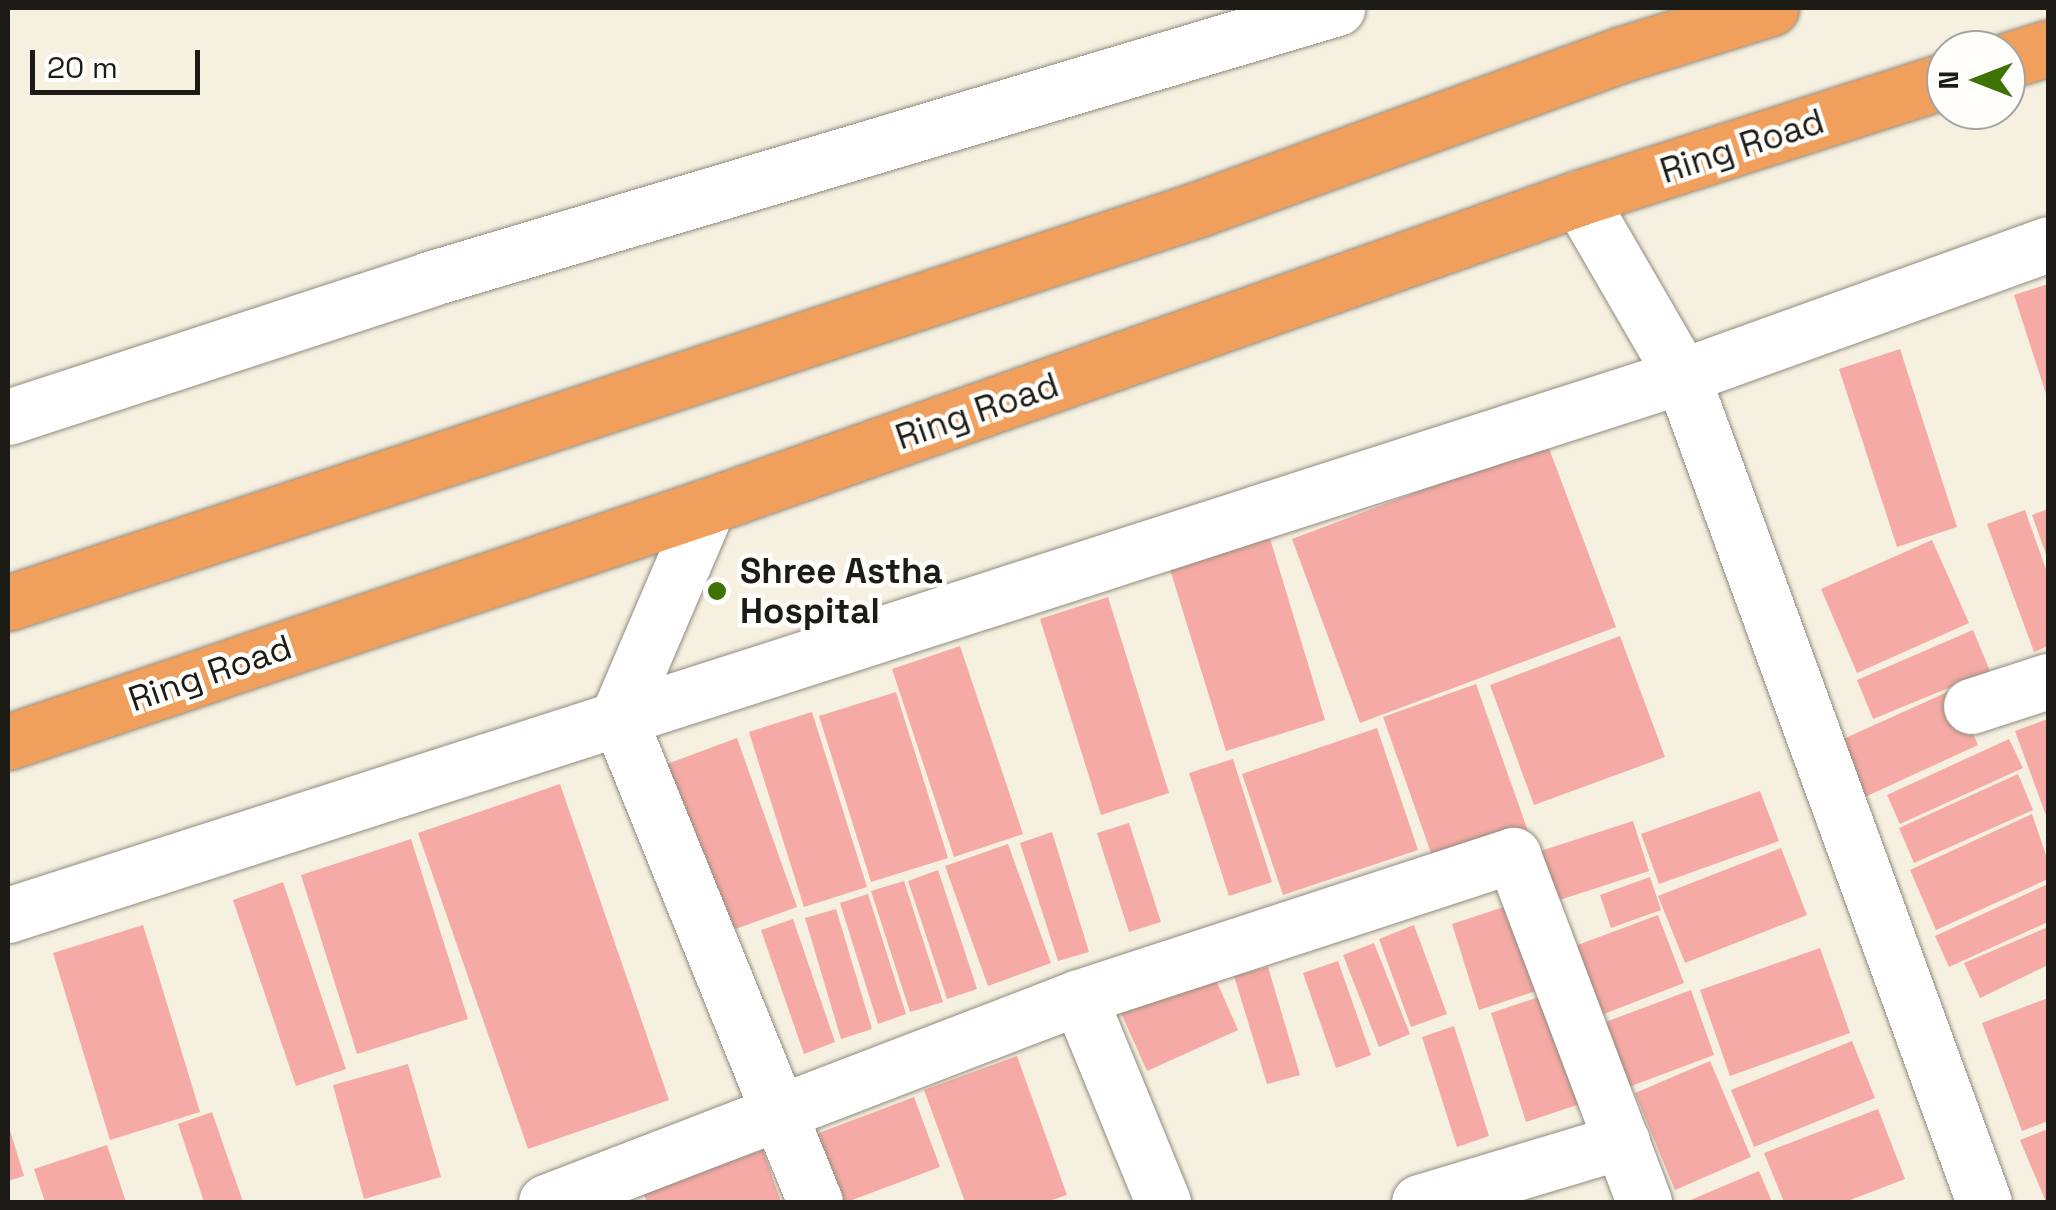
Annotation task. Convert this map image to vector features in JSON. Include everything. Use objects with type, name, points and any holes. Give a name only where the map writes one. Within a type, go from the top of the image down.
[{"type":"highway","points":[[8,602],[1200,209],[1623,54],[1771,8]]},
{"type":"highway","name":"Ring Road","points":[[8,742],[708,506],[1579,198],[1926,86]]},
{"type":"street","points":[[8,418],[429,279],[1336,8]]},
{"type":"street","points":[[1579,198],[1682,376],[1984,1202]]},
{"type":"street","points":[[8,915],[1682,376],[2048,244]]},
{"type":"street","points":[[708,506],[618,716],[815,1202]]},
{"type":"street","points":[[1970,706],[2048,682]]},
{"type":"street","points":[[546,1202],[1079,998],[1513,855],[1644,1202]]},
{"type":"street","points":[[1079,998],[1163,1202]]},
{"type":"street","points":[[1420,1202],[1622,1141]]},
{"type":"building","points":[[2048,284],[2048,400],[2014,295]]},
{"type":"building","points":[[1900,349],[1957,527],[1897,547],[1839,369]]},
{"type":"building","points":[[1547,443],[1616,627],[1360,723],[1292,539]]},
{"type":"building","points":[[2048,509],[2048,560],[2032,515]]},
{"type":"building","points":[[2025,510],[2048,575],[2048,646],[2034,652],[1987,524]]},
{"type":"building","points":[[1268,532],[1325,720],[1226,751],[1168,563]]},
{"type":"building","points":[[1932,540],[1969,623],[1857,673],[1821,589]]},
{"type":"building","points":[[1108,597],[1169,793],[1101,815],[1040,619]]},
{"type":"building","points":[[1973,630],[1990,671],[1873,719],[1857,680]]},
{"type":"building","points":[[1620,636],[1665,757],[1534,805],[1490,685]]},
{"type":"building","points":[[960,646],[1023,834],[954,857],[892,669]]},
{"type":"building","points":[[1476,684],[1529,834],[1436,867],[1383,717]]},
{"type":"building","points":[[1954,689],[1978,745],[1854,802],[1830,745]]},
{"type":"building","points":[[896,692],[948,858],[871,882],[819,716]]},
{"type":"building","points":[[812,712],[867,887],[804,907],[749,732]]},
{"type":"building","points":[[2048,719],[2048,821],[2015,731]]},
{"type":"building","points":[[1377,728],[1418,850],[1283,895],[1242,774]]},
{"type":"building","points":[[737,738],[797,907],[727,932],[667,764]]},
{"type":"building","points":[[2009,739],[2023,768],[1900,824],[1887,795]]},
{"type":"building","points":[[1233,759],[1272,882],[1229,896],[1189,773]]},
{"type":"building","points":[[2018,774],[2033,810],[1914,863],[1899,828]]},
{"type":"building","points":[[560,784],[669,1100],[528,1149],[418,833]]},
{"type":"building","points":[[1760,791],[1779,841],[1659,884],[1641,834]]},
{"type":"building","points":[[2032,814],[2048,861],[2048,879],[1936,930],[1910,870]]},
{"type":"building","points":[[1633,821],[1649,871],[1541,906],[1525,856]]},
{"type":"building","points":[[1129,823],[1161,922],[1129,932],[1097,833]]},
{"type":"building","points":[[1052,832],[1089,952],[1058,961],[1020,843]]},
{"type":"building","points":[[411,839],[468,1019],[357,1054],[301,875]]},
{"type":"building","points":[[1008,844],[1051,963],[988,986],[945,866]]},
{"type":"building","points":[[1781,848],[1807,915],[1685,963],[1658,896]]},
{"type":"building","points":[[938,870],[977,989],[947,999],[908,881]]},
{"type":"building","points":[[1650,877],[1661,910],[1611,928],[1600,895]]},
{"type":"building","points":[[904,881],[943,1002],[910,1012],[871,891]]},
{"type":"building","points":[[283,882],[346,1069],[296,1086],[233,900]]},
{"type":"building","points":[[2048,884],[2048,922],[1949,967],[1935,936]]},
{"type":"building","points":[[868,894],[906,1014],[878,1024],[840,903]]},
{"type":"building","points":[[1513,904],[1539,990],[1479,1010],[1452,924]]},
{"type":"building","points":[[836,909],[872,1029],[841,1039],[805,918]]},
{"type":"building","points":[[1658,915],[1684,983],[1601,1015],[1575,946]]},
{"type":"building","points":[[793,919],[835,1042],[804,1054],[761,930]]},
{"type":"building","points":[[143,925],[200,1112],[110,1140],[53,953]]},
{"type":"building","points":[[1414,925],[1447,1014],[1411,1027],[1379,939]]},
{"type":"building","points":[[2048,927],[2048,965],[1980,998],[1964,963]]},
{"type":"building","points":[[1374,943],[1410,1034],[1379,1047],[1343,955]]},
{"type":"building","points":[[1820,948],[1850,1033],[1730,1076],[1700,990]]},
{"type":"building","points":[[1338,961],[1371,1055],[1336,1068],[1303,973]]},
{"type":"building","points":[[1209,964],[1238,1030],[1147,1071],[1117,1004]]},
{"type":"building","points":[[1268,967],[1300,1075],[1267,1084],[1234,976]]},
{"type":"building","points":[[1560,990],[1595,1099],[1526,1122],[1491,1013]]},
{"type":"building","points":[[1691,990],[1714,1055],[1626,1088],[1603,1023]]},
{"type":"building","points":[[2048,998],[2048,1121],[2022,1131],[1982,1023]]},
{"type":"building","points":[[1454,1026],[1489,1136],[1457,1147],[1422,1037]]},
{"type":"building","points":[[1852,1041],[1875,1098],[1754,1147],[1731,1090]]},
{"type":"building","points":[[1017,1056],[1067,1195],[1046,1202],[965,1202],[924,1090]]},
{"type":"building","points":[[1710,1061],[1751,1157],[1675,1190],[1635,1093]]},
{"type":"building","points":[[408,1064],[441,1177],[364,1199],[333,1085]]},
{"type":"building","points":[[914,1097],[940,1167],[847,1202],[836,1202],[811,1136]]},
{"type":"building","points":[[1878,1109],[1905,1179],[1845,1202],[1784,1202],[1764,1153]]},
{"type":"building","points":[[212,1112],[243,1202],[204,1202],[178,1124]]},
{"type":"building","points":[[8,1124],[24,1176],[8,1181]]},
{"type":"building","points":[[2048,1129],[2048,1202],[2046,1202],[2020,1140]]},
{"type":"building","points":[[107,1145],[126,1202],[45,1202],[34,1169]]},
{"type":"building","points":[[763,1150],[781,1202],[647,1202],[643,1192]]},
{"type":"building","points":[[1759,1171],[1772,1202],[1686,1202]]},
{"type":"place","name":"Shree Astha Hospital","points":[[717,591]]}]
